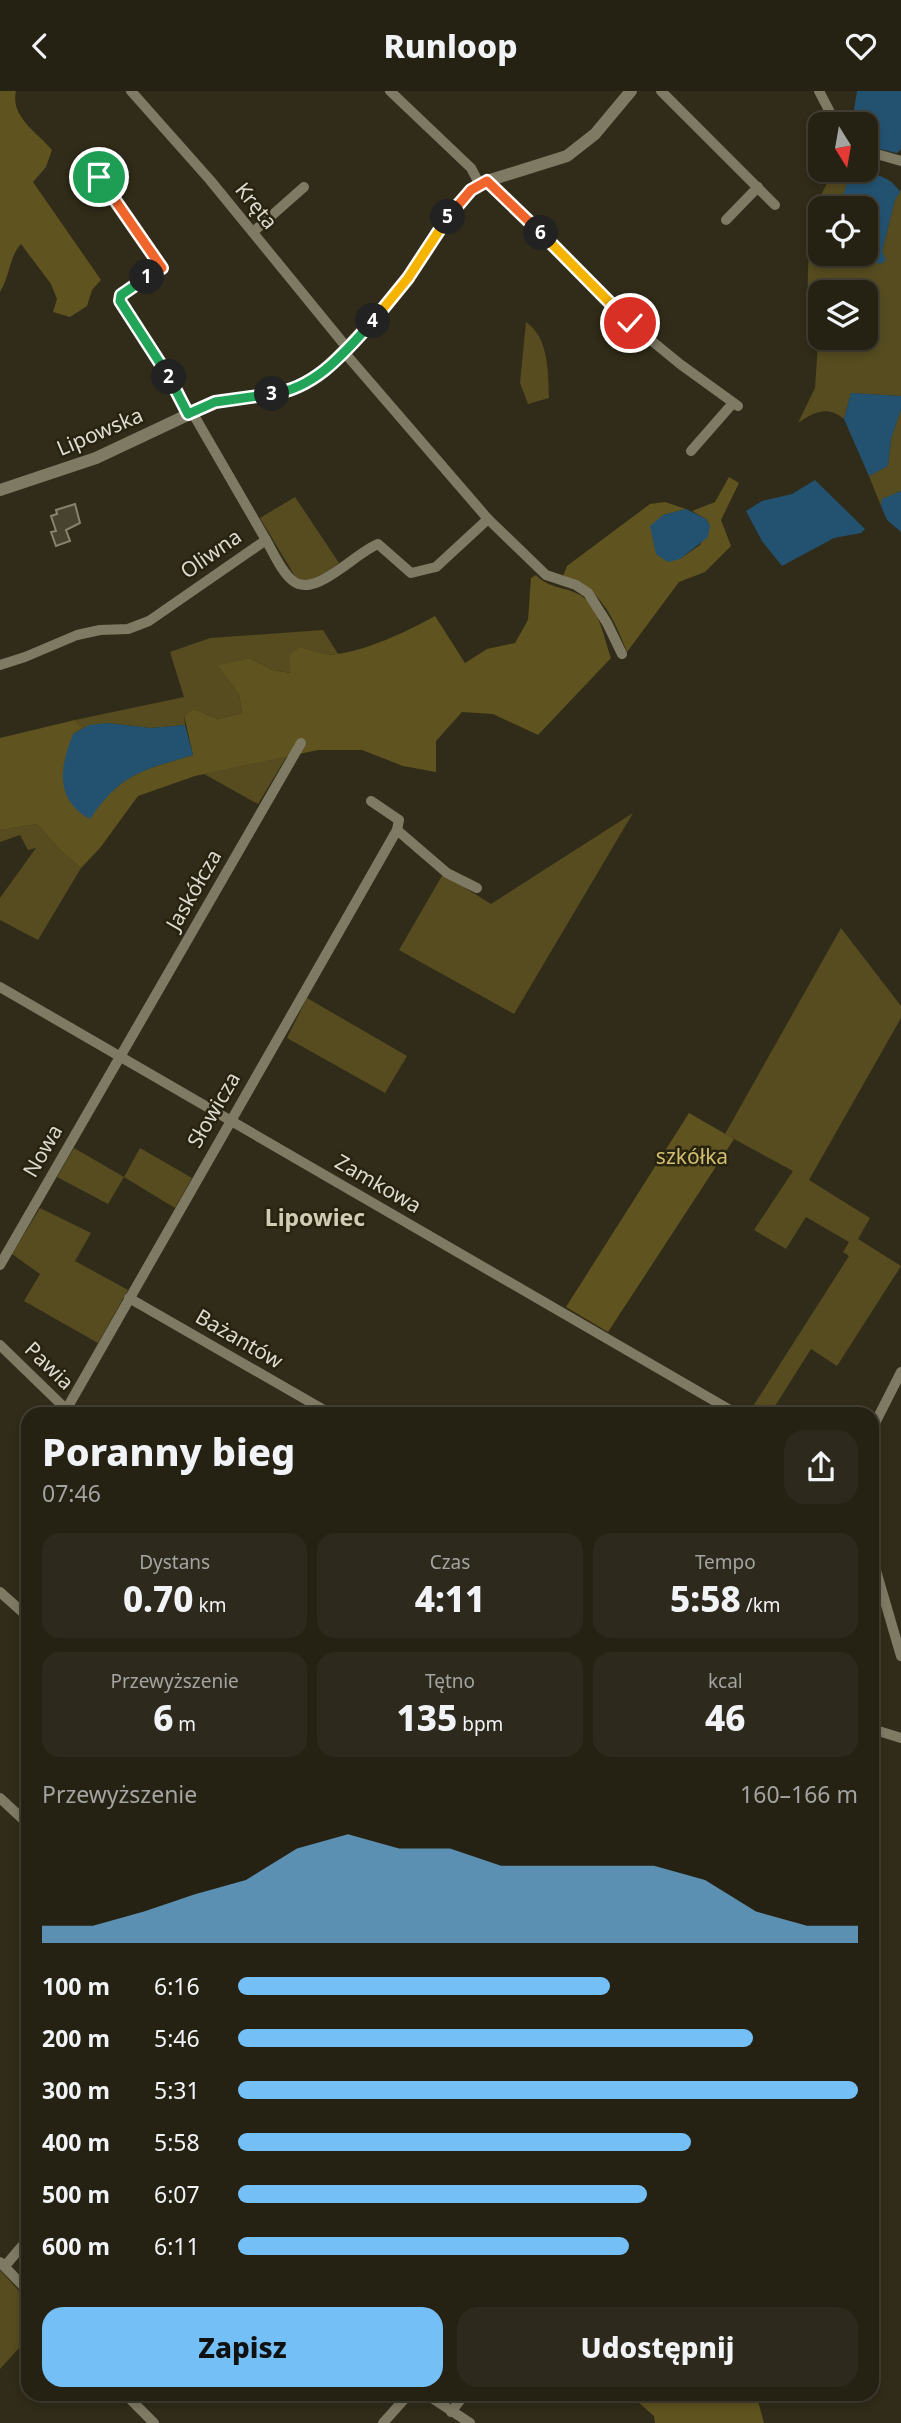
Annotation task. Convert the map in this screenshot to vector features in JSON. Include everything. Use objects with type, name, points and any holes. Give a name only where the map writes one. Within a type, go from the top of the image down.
[{"type":"street","name":"Kręta","points":[[131,91],[253,232],[346,350],[488,519]]},
{"type":"street","points":[[390,91],[471,168],[483,183],[558,249],[630,323],[680,365],[735,404],[691,451]]},
{"type":"street","name":"Lipowska","points":[[0,490],[96,458],[215,402],[282,392],[302,385],[323,372],[346,350],[408,278],[457,204],[483,183],[567,156],[595,134],[631,91]]},
{"type":"street","points":[[661,91],[775,205]]},
{"type":"street","points":[[820,91],[830,112]]},
{"type":"street","points":[[878,154],[901,160]]},
{"type":"street","points":[[99,177],[162,268],[130,287],[121,295],[120,301],[178,390],[266,540]]},
{"type":"street","points":[[253,232],[304,187]]},
{"type":"street","points":[[726,220],[758,187]]},
{"type":"street","points":[[488,519],[546,575],[576,585],[588,593],[622,654]]},
{"type":"street","name":"Oliwna","points":[[0,665],[77,635],[100,630],[128,629],[149,621],[266,540],[292,581],[304,586],[320,583],[366,548],[378,544],[411,573],[436,567],[488,519]]},
{"type":"street","name":"Jaskółcza","points":[[120,1056],[301,743]]},
{"type":"street","points":[[371,801],[399,820],[397,830],[447,873],[477,888]]},
{"type":"street","name":"Słowicza","points":[[71,1407],[128,1297],[397,830]]},
{"type":"street","name":"Zamkowa","points":[[0,986],[725,1407]]},
{"type":"street","name":"Nowa","points":[[0,1265],[120,1056]]},
{"type":"street","name":"Bażantów","points":[[128,1297],[319,1407]]},
{"type":"street","name":"Pawia","points":[[0,1345],[63,1407]]},
{"type":"street","points":[[879,1415],[901,1372]]},
{"type":"street","points":[[879,1581],[901,1656]]},
{"type":"street","points":[[0,1592],[21,1611]]},
{"type":"street","points":[[879,1731],[901,1738]]},
{"type":"street","points":[[0,1798],[21,1818]]},
{"type":"street","points":[[21,2246],[3,2264],[21,2283]]},
{"type":"street","points":[[132,2401],[154,2423]]},
{"type":"street","points":[[383,2423],[403,2401]]},
{"type":"street","points":[[436,2401],[470,2423]]},
{"type":"street","points":[[451,2411],[459,2401]]},
{"type":"shaded area","points":[[828,182],[848,182],[843,196],[821,196]]},
{"type":"shaded area","points":[[901,189],[901,396],[851,393],[844,419],[826,411],[809,416],[798,423],[815,388],[818,350],[878,350],[878,280],[808,280],[808,266],[878,266],[878,253],[882,251],[895,200]]},
{"type":"shaded area","points":[[526,322],[534,329],[543,346],[549,398],[528,404],[520,383]]},
{"type":"shaded area","points":[[901,409],[901,491],[883,499],[881,506],[869,476],[888,466],[891,439]]},
{"type":"shaded area","points":[[295,497],[339,563],[314,579],[296,578],[260,518]]},
{"type":"shaded area","points":[[323,630],[338,654],[320,654],[300,647],[292,673],[272,670],[249,658],[219,665],[239,694],[242,713],[218,719],[194,709],[184,715],[185,725],[151,728],[107,723],[83,728],[75,720],[184,697],[170,652],[210,638]]},
{"type":"shaded area","points":[[287,756],[258,804],[204,774]]},
{"type":"shaded area","points":[[633,813],[514,1014],[399,950],[443,874],[491,904]]},
{"type":"shaded area","points":[[37,824],[61,851],[81,868],[38,940],[0,920],[0,898],[36,848],[28,850],[20,835],[0,842],[0,830]]},
{"type":"shaded area","points":[[841,928],[901,1006],[901,1018],[809,1180],[870,1218],[858,1239],[901,1266],[837,1366],[811,1349],[774,1407],[753,1407],[849,1256],[843,1252],[849,1242],[806,1217],[786,1249],[754,1230],[793,1171],[725,1134]]},
{"type":"shaded area","points":[[307,998],[407,1056],[385,1093],[287,1038]]},
{"type":"shaded area","points":[[74,1148],[124,1177],[108,1204],[57,1177]]},
{"type":"shaded area","points":[[140,1148],[192,1178],[175,1208],[124,1177]]},
{"type":"shaded area","points":[[40,1208],[91,1233],[75,1261],[128,1290],[98,1343],[24,1301],[40,1274],[12,1254]]},
{"type":"shaded area","points":[[0,2270],[21,2293],[21,2346],[0,2369]]},
{"type":"green space","points":[[0,91],[16,91],[15,100],[21,116],[52,150],[46,167],[33,182],[101,280],[92,290],[87,306],[70,317],[53,312],[57,299],[51,284],[21,244],[0,292]]},
{"type":"green space","points":[[729,477],[739,483],[721,520],[731,546],[705,572],[679,582],[627,652],[604,605],[587,587],[563,576],[567,566],[650,504],[665,502],[686,509],[663,515],[680,559],[700,545],[710,526],[706,519],[692,511],[715,502]]},
{"type":"green space","points":[[536,575],[546,583],[574,592],[586,600],[596,615],[611,658],[538,735],[493,714],[462,712],[436,741],[436,772],[403,766],[362,750],[318,750],[195,776],[138,796],[100,848],[81,868],[61,851],[37,824],[0,830],[0,738],[75,720],[83,728],[73,734],[90,818],[112,791],[134,775],[193,755],[184,715],[194,709],[218,719],[242,713],[239,694],[218,665],[249,658],[272,670],[291,673],[289,656],[300,647],[327,654],[349,652],[388,639],[435,616],[465,663],[487,649],[515,643],[528,620],[531,578]]},
{"type":"green space","name":"szkółka","points":[[689,1113],[734,1139],[608,1332],[566,1307]]},
{"type":"green space","points":[[637,2401],[758,2401],[764,2423],[655,2423],[654,2416]]},
{"type":"water","points":[[857,91],[901,91],[901,149],[897,153],[878,149],[878,112],[854,110]]},
{"type":"water","points":[[878,175],[888,180],[900,192],[895,200],[882,251],[886,260],[881,264],[878,263],[878,196],[843,196],[847,182],[878,182]]},
{"type":"water","points":[[851,393],[901,396],[901,409],[891,439],[888,466],[869,476],[844,419]]},
{"type":"water","points":[[815,480],[865,529],[861,533],[834,538],[782,566],[762,541],[746,511],[762,501],[792,494]]},
{"type":"water","points":[[901,491],[901,532],[887,520],[881,506],[882,499]]},
{"type":"water","points":[[686,509],[706,519],[710,526],[708,537],[680,559],[668,562],[656,554],[650,526],[663,515]]},
{"type":"water","points":[[107,723],[151,728],[185,725],[193,755],[134,775],[112,792],[90,819],[78,811],[65,792],[65,758],[73,734],[89,725]]},
{"type":"building","points":[[75,504],[80,523],[66,530],[70,541],[56,546],[51,532],[56,531],[51,516],[57,514],[56,510]]},
{"type":"district","name":"Lipowiec","points":[[315,1218]]},
{"type":"route","points":[[99,177],[162,268],[130,287],[121,295],[120,301],[178,390],[188,414],[215,402],[282,392],[302,385],[323,372],[348,349],[408,278],[457,204],[471,190],[487,181],[630,323]]}]
